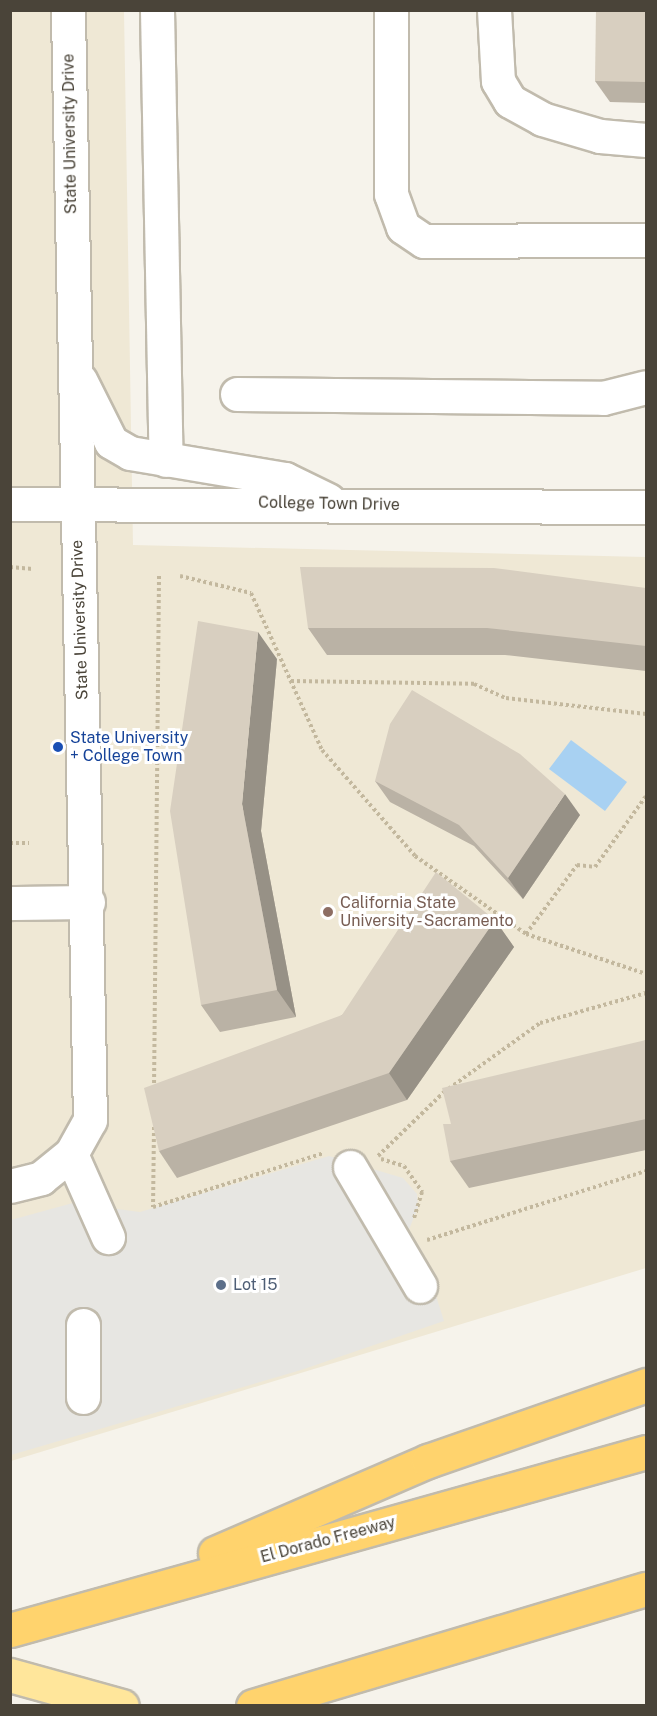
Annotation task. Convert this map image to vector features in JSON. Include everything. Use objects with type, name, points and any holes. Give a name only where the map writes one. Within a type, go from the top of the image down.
[{"type":"highway","points":[[104,1601],[428,1461],[646,1385]]},
{"type":"highway","name":"El Dorado Freeway","points":[[10,1630],[104,1601],[646,1452]]},
{"type":"highway","points":[[253,1706],[646,1589]]},
{"type":"main road","points":[[10,1675],[122,1706]]},
{"type":"street","name":"State University Drive","points":[[10,1186],[41,1178],[71,1154],[90,1120],[88,902],[77,504],[68,10]]},
{"type":"street","points":[[157,10],[166,460]]},
{"type":"street","points":[[391,10],[391,194],[404,227],[424,241],[646,240]]},
{"type":"street","points":[[494,10],[498,81],[510,101],[542,119],[600,136],[646,140]]},
{"type":"street","points":[[74,366],[111,442],[130,453],[285,479],[338,505]]},
{"type":"street","points":[[237,394],[603,398],[646,387]]},
{"type":"street","name":"College Town Drive","points":[[10,504],[646,507]]},
{"type":"street","points":[[10,903],[88,902]]},
{"type":"street","points":[[71,1154],[108,1237]]},
{"type":"street","points":[[355,1158],[420,1286]]},
{"type":"street","points":[[83,1324],[83,1397]]},
{"type":"path","points":[[10,567],[33,569]]},
{"type":"path","points":[[154,1100],[159,574]]},
{"type":"path","points":[[180,576],[251,593],[322,750],[415,856],[526,934],[646,974]]},
{"type":"path","points":[[291,681],[474,684],[506,698],[646,714]]},
{"type":"path","points":[[526,934],[577,865],[595,867],[646,796]]},
{"type":"path","points":[[10,843],[29,843]]},
{"type":"path","points":[[355,1158],[540,1023],[646,993]]},
{"type":"path","points":[[154,1124],[153,1207],[355,1158],[404,1166],[422,1192],[422,1205],[411,1225]]},
{"type":"path","points":[[419,1243],[646,1172]]},
{"type":"shaded area","name":"California State University - Sacramento","points":[[11,11],[124,11],[133,545],[646,557],[646,1268],[11,1461]]},
{"type":"shaded area","name":"Lot 15","points":[[329,1156],[403,1178],[417,1194],[418,1207],[408,1232],[421,1249],[444,1321],[301,1370],[11,1455],[11,1220],[91,1198],[110,1208],[140,1212]]},
{"type":"water","points":[[571,740],[627,782],[605,811],[549,769]]},
{"type":"building","points":[[596,10],[646,10],[646,82],[595,81]]},
{"type":"building","points":[[300,567],[494,568],[646,588],[646,646],[487,628],[308,628]]},
{"type":"building","points":[[198,621],[258,632],[242,804],[277,990],[201,1005],[170,811]]},
{"type":"building","points":[[412,690],[520,754],[565,794],[508,878],[459,825],[375,781],[390,724]]},
{"type":"building","points":[[436,872],[495,920],[389,1073],[159,1151],[144,1088],[342,1015]]},
{"type":"building","points":[[646,1040],[646,1119],[450,1161],[443,1124],[451,1124],[442,1088]]},
{"type":"place","name":"State University + College Town","points":[[58,747]]},
{"type":"place","name":"California State University - Sacramento","points":[[328,912]]},
{"type":"place","name":"Lot 15","points":[[221,1285]]}]
